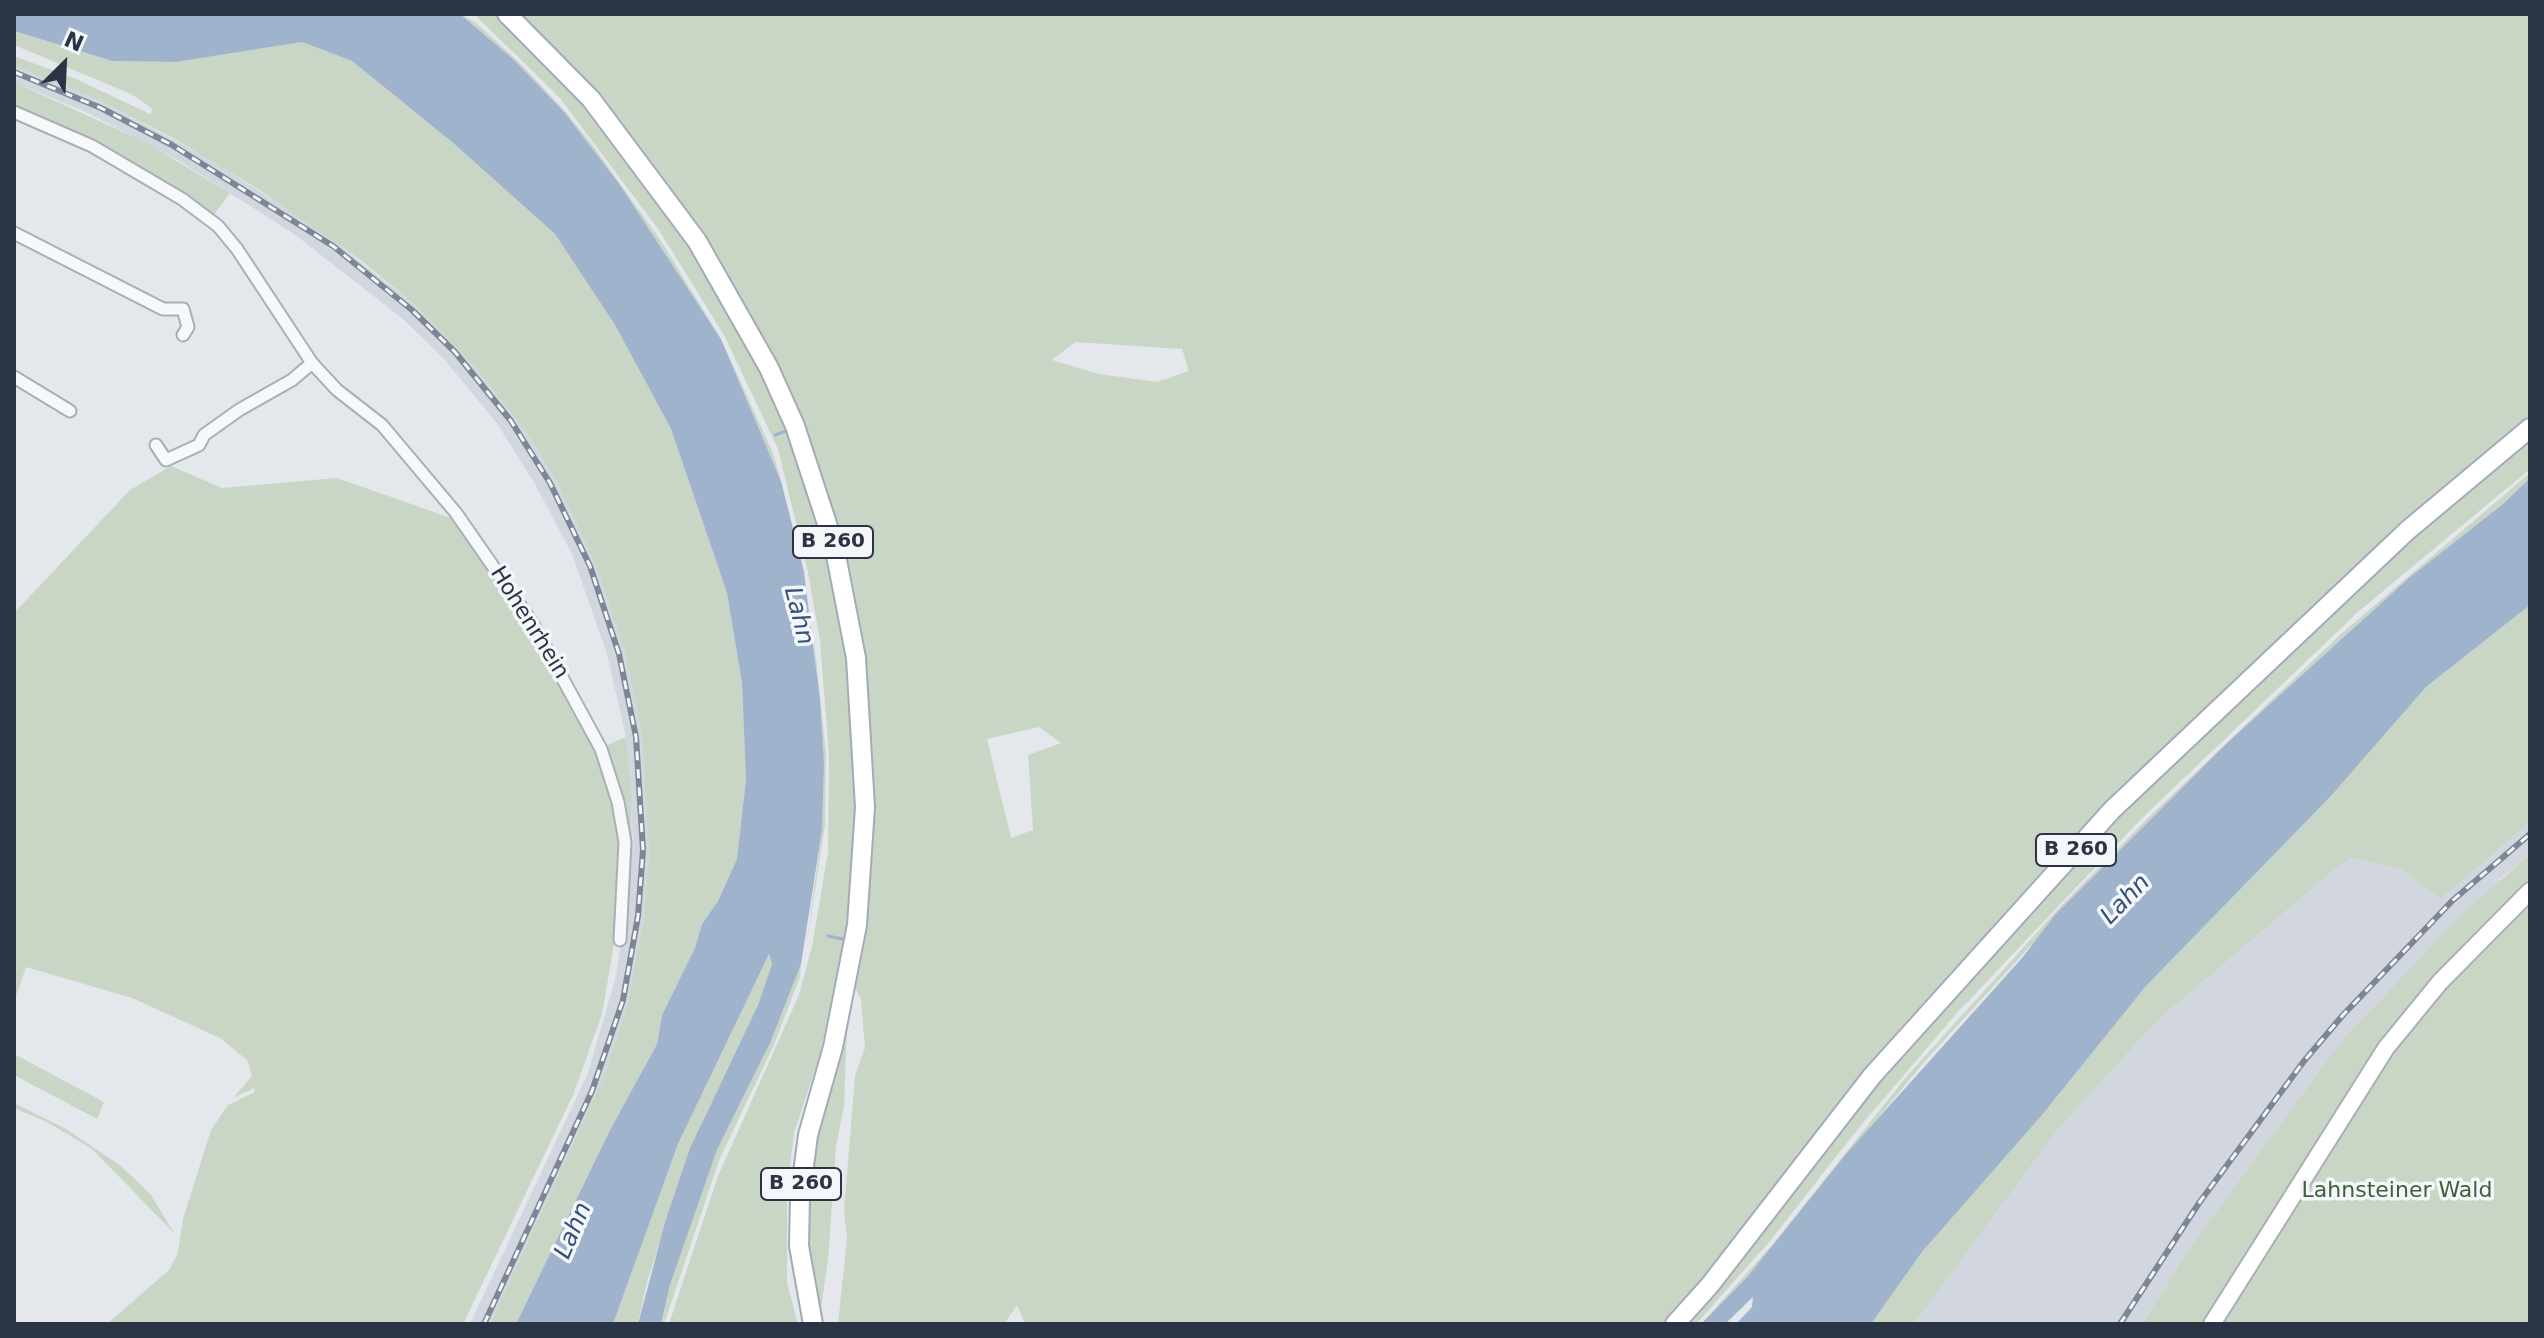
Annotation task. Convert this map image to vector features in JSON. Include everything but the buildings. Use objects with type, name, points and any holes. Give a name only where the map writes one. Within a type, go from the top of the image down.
[{"type":"main road","name":"B 260","points":[[507,14],[591,99],[697,241],[734,302],[782,397],[817,486],[834,545],[856,658],[865,807],[857,925],[833,1047],[808,1135],[801,1184],[799,1246],[813,1324]]},
{"type":"main road","name":"B 260","points":[[1675,1324],[1710,1285],[1872,1076],[2112,810],[2408,530],[2530,428]]},
{"type":"street","name":"Hohenrhein","points":[[14,112],[92,146],[182,199],[218,226],[237,249],[312,363],[337,390],[382,425],[456,513],[533,624],[605,758],[623,823],[626,865],[620,940]]},
{"type":"street","points":[[14,233],[163,309],[183,309],[188,327],[183,335]]},
{"type":"street","points":[[156,445],[166,460],[199,445],[204,435],[239,410],[292,380],[312,363]]},
{"type":"street","points":[[14,377],[70,411]]},
{"type":"street","points":[[2212,1324],[2386,1048],[2440,982],[2530,891]]},
{"type":"shaded area","points":[[14,66],[101,101],[204,156],[320,230],[415,305],[476,368],[528,435],[556,480],[595,563],[625,653],[642,737],[649,850],[644,919],[628,1003],[606,1071],[490,1324],[470,1324],[588,1073],[616,976],[629,888],[633,838],[626,737],[607,654],[572,554],[535,484],[496,422],[444,359],[403,319],[294,234],[181,162],[90,114],[14,82]]},
{"type":"shaded area","points":[[2530,822],[2530,854],[2500,879],[2188,1251],[2142,1324],[1914,1324],[2059,1128],[2158,1020],[2340,865],[2351,858],[2400,869],[2441,899]]},
{"type":"green space","points":[[460,14],[476,23],[520,63],[594,147],[661,241],[721,339],[620,185],[513,59]]},
{"type":"green space","points":[[474,14],[496,14],[511,27],[586,104],[657,194],[729,305],[789,430],[825,540],[850,661],[859,796],[845,937],[820,1054],[794,1133],[787,1193],[787,1283],[798,1324],[669,1324],[718,1176],[799,995],[812,946],[828,852],[829,756],[820,641],[808,572],[778,449],[724,335],[659,230],[559,97]]},
{"type":"green space","points":[[517,14],[2530,14],[2530,421],[2149,765],[1668,1324],[1025,1324],[1017,1305],[1004,1324],[838,1324],[847,1239],[844,1211],[855,1075],[865,1048],[861,999],[853,984],[873,819],[869,706],[863,650],[792,400],[742,300],[715,256],[631,137],[596,95]],"holes":[[[1075,342],[1182,349],[1189,371],[1157,382],[1099,374],[1052,360]],[[1039,727],[1061,743],[1028,755],[1033,830],[1011,838],[987,739]]]},
{"type":"green space","points":[[14,31],[112,61],[176,62],[302,42],[352,61],[452,142],[555,234],[615,325],[671,429],[727,593],[742,683],[746,779],[737,859],[718,901],[702,924],[695,948],[662,1015],[657,1044],[610,1130],[516,1324],[490,1324],[606,1071],[628,1002],[644,919],[649,850],[642,737],[625,653],[595,563],[556,480],[528,435],[476,368],[415,305],[362,261],[258,189],[173,138],[101,101],[14,66],[14,56],[76,79],[150,114],[153,109],[131,94],[14,45]]},
{"type":"green space","points":[[14,82],[143,141],[230,193],[213,216],[192,199],[101,144],[14,106]]},
{"type":"green space","points":[[721,339],[773,453],[781,481]]},
{"type":"green space","points":[[2530,433],[2530,469],[2358,612],[2141,819],[1956,1014],[1857,1130],[1770,1241],[1698,1322],[1682,1324],[1873,1084],[2127,803],[2412,533]]},
{"type":"green space","points":[[171,466],[222,488],[337,478],[451,518],[530,627],[595,745],[606,772],[621,839],[620,910],[602,1014],[573,1095],[463,1324],[107,1324],[170,1269],[178,1252],[183,1219],[211,1130],[228,1105],[255,1092],[254,1088],[233,1098],[252,1076],[247,1060],[220,1038],[132,998],[26,967],[14,1002],[14,613],[130,490]]},
{"type":"green space","points":[[2530,473],[2530,478],[2503,504],[2410,577],[2227,743],[2098,872],[1925,1061],[1748,1276],[1701,1324],[1772,1245],[1907,1076],[2061,906],[2152,814],[2342,633]]},
{"type":"green space","points":[[2530,605],[2530,822],[2441,899],[2400,869],[2351,858],[2340,865],[2158,1020],[2059,1128],[1914,1324],[1871,1324],[1922,1252],[2042,1115],[2146,986],[2331,796],[2426,687]]},
{"type":"green space","points":[[812,620],[826,754],[825,825],[805,955],[822,830],[824,764]]},
{"type":"green space","points":[[626,737],[632,857],[625,813],[605,746]]},
{"type":"green space","name":"Lahnsteiner Wald","points":[[2530,854],[2530,1324],[2142,1324],[2188,1251],[2341,1042],[2460,916]]},
{"type":"green space","points":[[769,954],[772,964],[758,1005],[690,1148],[647,1282],[638,1324],[613,1324],[678,1144]]},
{"type":"green space","points":[[801,964],[800,977],[773,1047],[720,1158],[664,1324],[661,1324],[670,1285],[717,1150],[771,1041]]},
{"type":"green space","points":[[847,1027],[844,1106],[836,1147],[828,1260],[820,1314],[805,1232],[814,1139]]},
{"type":"green space","points":[[14,1054],[104,1102],[97,1119],[14,1075]]},
{"type":"green space","points":[[14,1103],[66,1129],[121,1166],[151,1195],[174,1233],[92,1149],[47,1122],[14,1108]]},
{"type":"water","name":"Lahn","points":[[14,14],[460,14],[513,59],[564,112],[620,185],[721,339],[781,481],[804,572],[820,700],[824,764],[822,830],[801,964],[771,1041],[717,1150],[670,1285],[661,1324],[638,1324],[666,1219],[690,1148],[758,1005],[772,964],[769,954],[678,1144],[613,1324],[516,1324],[610,1130],[657,1044],[662,1015],[695,948],[702,924],[718,901],[737,859],[746,779],[742,683],[727,593],[671,429],[615,325],[555,234],[452,142],[352,61],[302,42],[176,62],[112,61],[14,31]]},
{"type":"water","name":"Lahn","points":[[2530,478],[2530,605],[2426,687],[2331,796],[2146,986],[2042,1115],[1922,1252],[1871,1324],[1736,1324],[1752,1307],[1753,1297],[1725,1324],[1701,1324],[1748,1276],[1847,1153],[2022,958],[2055,915],[2227,743],[2410,577],[2503,504]]},
{"type":"waterway","points":[[775,435],[786,431]]},
{"type":"waterway","points":[[828,936],[843,939]]},
{"type":"railway","points":[[14,72],[101,108],[172,145],[333,246],[412,310],[455,352],[511,421],[550,483],[590,566],[619,654],[636,737],[643,850],[638,916],[623,1000],[592,1091],[484,1324]]},
{"type":"railway","points":[[2120,1324],[2199,1203],[2304,1061],[2343,1015],[2452,901],[2530,834]]}]
